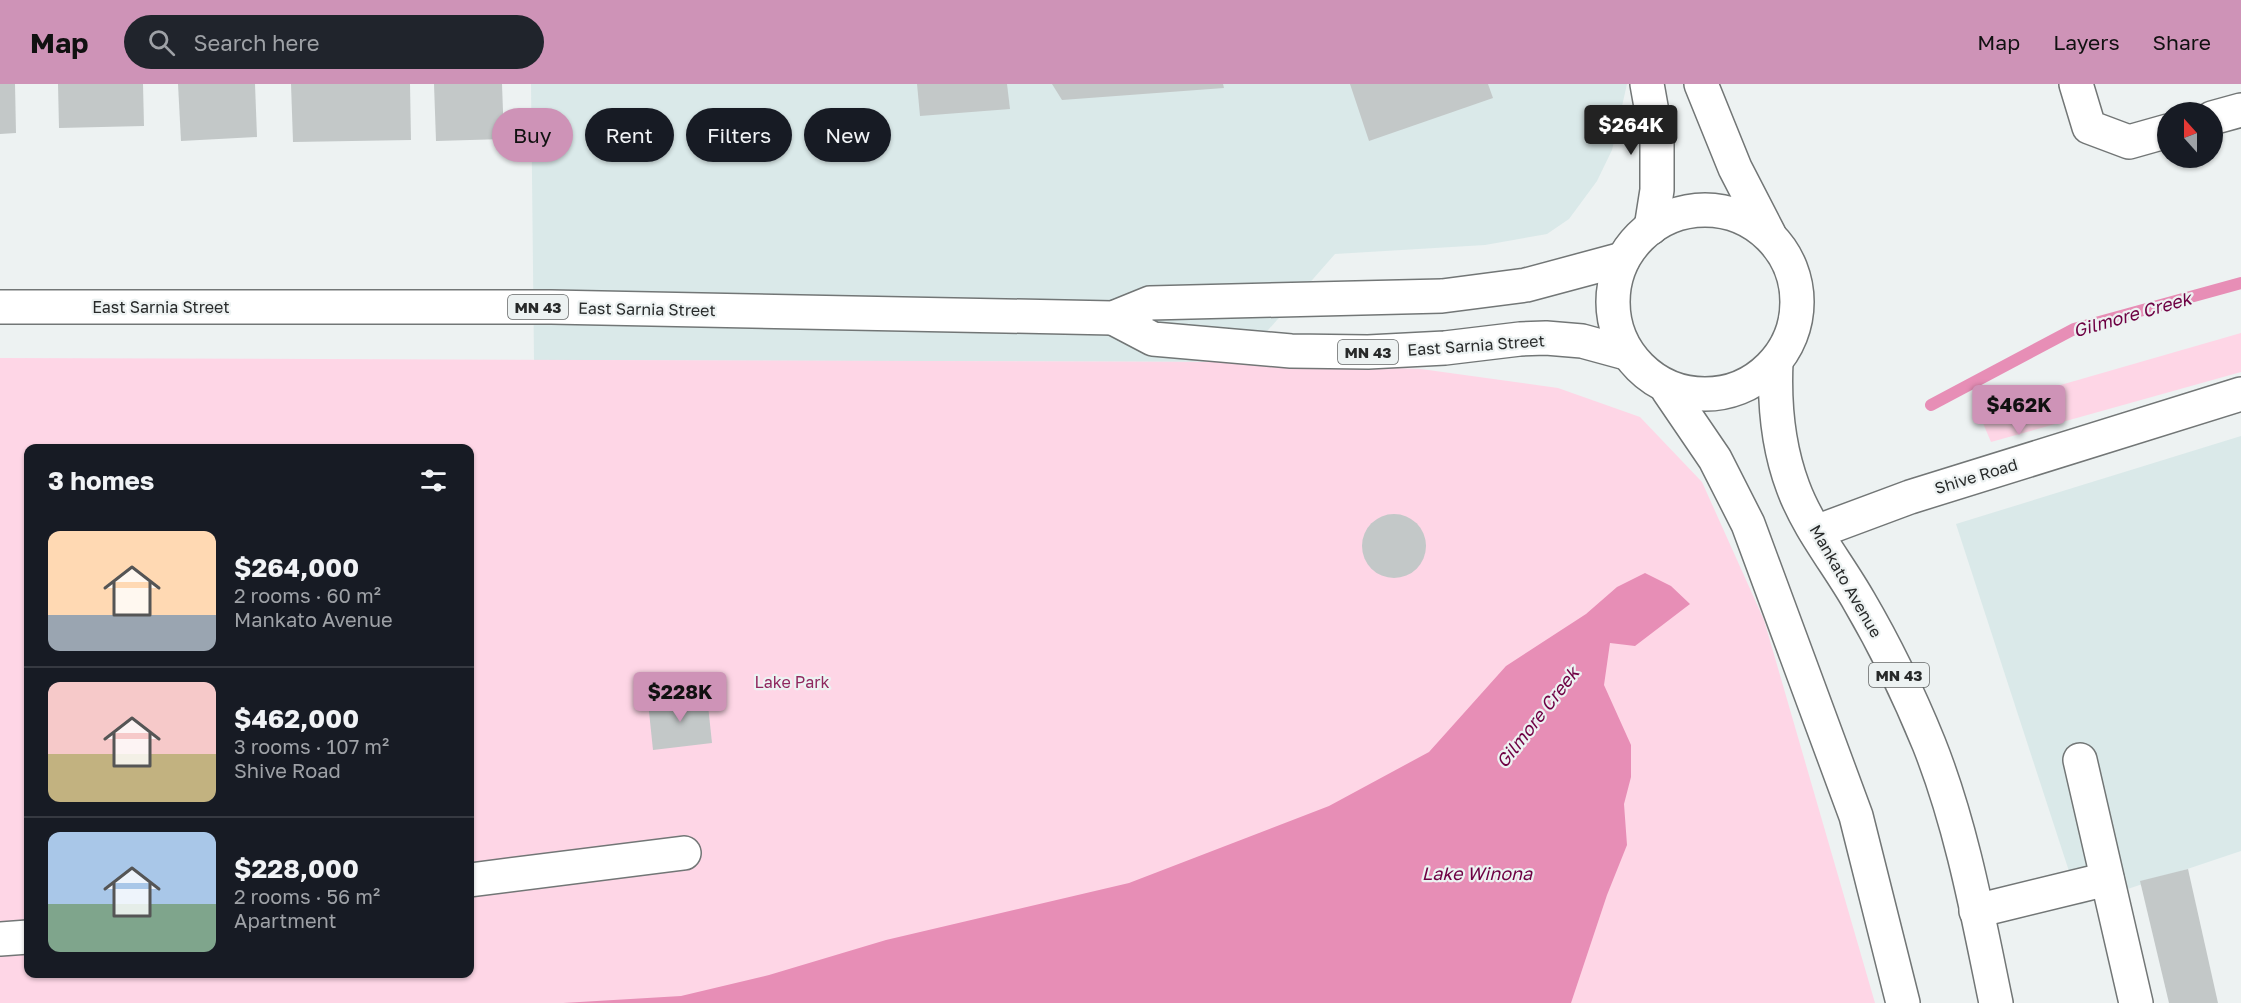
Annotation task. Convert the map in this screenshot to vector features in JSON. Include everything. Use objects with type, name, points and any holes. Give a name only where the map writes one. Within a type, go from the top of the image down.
[{"type":"main road","points":[[1647,84],[1657,140],[1658,190],[1651,228]]},
{"type":"main road","name":"Mankato Avenue","points":[[1668,390],[1695,394],[1725,392],[1754,380],[1776,362],[1797,316],[1798,292],[1792,269],[1784,252],[1769,234],[1735,168],[1701,84]]},
{"type":"main road","points":[[2076,84],[2089,127],[2129,142],[2157,134]]},
{"type":"main road","points":[[2223,115],[2241,110]]},
{"type":"main road","name":"Mankato Avenue","points":[[1769,234],[1749,221],[1732,214],[1714,211],[1678,215],[1651,228],[1632,246],[1623,259],[1613,283],[1611,307],[1615,331],[1626,353],[1645,374],[1668,390],[1715,459],[1748,525],[1856,816],[1903,1003]]},
{"type":"main road","name":"East Sarnia Street","points":[[0,307],[551,307],[1113,318],[1150,303],[1442,296],[1526,285],[1623,259]]},
{"type":"main road","name":"East Sarnia Street","points":[[1113,318],[1153,339],[1291,351],[1368,352],[1444,348],[1546,338],[1582,341],[1626,353]]},
{"type":"main road","name":"Mankato Avenue","points":[[1776,362],[1776,414],[1784,458],[1794,489],[1816,532],[1859,600],[1894,665],[1929,745],[1954,815],[1996,1003]]},
{"type":"main road","name":"Shive Road","points":[[1816,532],[1910,497],[2241,394]]},
{"type":"main road","points":[[2080,760],[2136,1003]]},
{"type":"main road","points":[[474,879],[684,853]]},
{"type":"main road","points":[[1976,910],[2108,879]]},
{"type":"main road","points":[[0,939],[24,937]]},
{"type":"shaded area","points":[[531,84],[1627,84],[1612,150],[1597,181],[1569,219],[1547,234],[1485,245],[1335,254],[1240,362],[534,360],[532,162],[573,162],[573,108],[531,108]]},
{"type":"shaded area","points":[[2241,436],[2241,851],[2080,905],[1956,524]]},
{"type":"green space","points":[[2241,333],[2241,372],[1991,442],[1977,409]]},
{"type":"green space","name":"Lake Park","points":[[0,358],[1240,362],[1421,369],[1558,388],[1640,417],[1702,482],[1764,620],[1875,1003],[0,1003]]},
{"type":"water","name":"Lake Winona","points":[[1645,573],[1671,586],[1690,604],[1635,646],[1610,643],[1604,685],[1631,745],[1631,777],[1624,804],[1627,845],[1607,895],[1571,1003],[563,1003],[681,996],[769,975],[886,940],[1129,883],[1329,806],[1429,752],[1506,666],[1586,614],[1617,587]]},
{"type":"building","points":[[0,84],[15,84],[16,133],[0,134]]},
{"type":"building","points":[[58,84],[143,84],[144,126],[59,128]]},
{"type":"building","points":[[178,84],[255,84],[257,137],[181,141]]},
{"type":"building","points":[[291,84],[410,84],[411,140],[293,142]]},
{"type":"building","points":[[434,84],[502,84],[503,108],[492,108],[492,139],[436,141]]},
{"type":"building","points":[[917,84],[1007,84],[1010,109],[920,116]]},
{"type":"building","points":[[1052,84],[1223,84],[1224,88],[1062,100]]},
{"type":"building","points":[[1350,84],[1488,84],[1493,98],[1369,141]]},
{"type":"building","points":[[1388,514],[1400,514],[1417,523],[1424,534],[1426,546],[1424,558],[1417,569],[1400,578],[1388,578],[1376,573],[1367,564],[1362,552],[1362,540],[1367,528],[1376,519]]},
{"type":"building","points":[[707,696],[712,743],[653,750],[648,702]]},
{"type":"building","points":[[2188,869],[2218,1003],[2169,1003],[2140,881]]},
{"type":"waterway","name":"Gilmore Creek","points":[[1931,405],[2074,329],[2241,283]]}]
